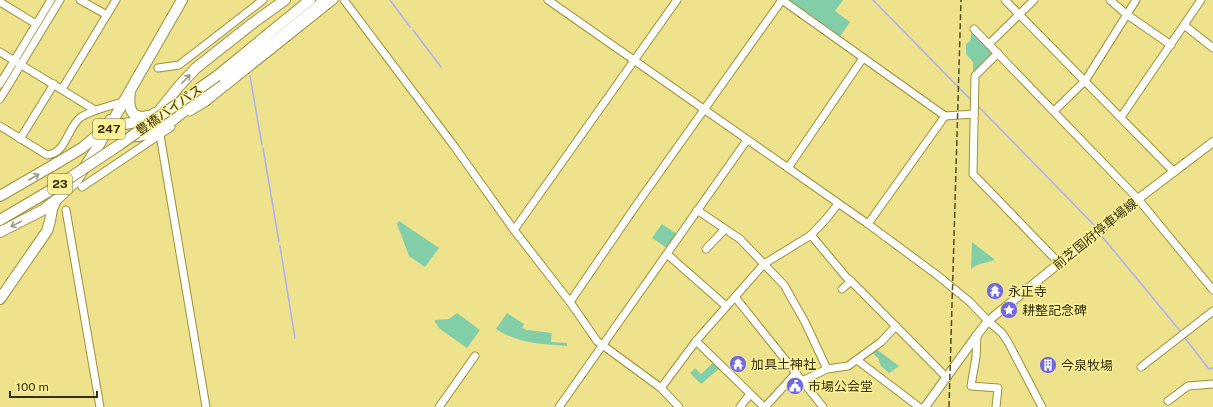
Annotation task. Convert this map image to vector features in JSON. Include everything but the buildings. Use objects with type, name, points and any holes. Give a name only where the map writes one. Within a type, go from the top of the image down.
[{"type":"highway","name":"247","points":[[111,120],[182,0]]},
{"type":"highway","points":[[133,137],[116,131],[111,120],[139,122],[156,112],[196,68],[285,0]]},
{"type":"highway","name":"豊橋バイパス","points":[[0,216],[54,184],[117,143],[216,74],[304,0]]},
{"type":"highway","name":"豊橋バイパス","points":[[0,220],[56,187],[119,145],[216,74],[310,0]]},
{"type":"highway","points":[[96,149],[110,139],[133,137],[149,133],[165,126],[278,40],[324,0]]},
{"type":"highway","name":"247","points":[[0,299],[47,230],[52,209],[56,200],[76,181],[96,149],[119,103],[153,50]]},
{"type":"highway","points":[[130,90],[130,109],[134,115],[144,117],[156,112]]},
{"type":"highway","name":"23","points":[[0,196],[52,166],[88,140],[111,120]]},
{"type":"highway","name":"23","points":[[0,232],[42,210],[56,200]]},
{"type":"main road","name":"前芝国府停車場線","points":[[925,407],[988,321],[1138,199],[1213,142]]},
{"type":"street","points":[[0,84],[51,0]]},
{"type":"street","points":[[0,99],[60,0]]},
{"type":"street","points":[[80,0],[107,15]]},
{"type":"street","points":[[62,89],[116,0]]},
{"type":"street","points":[[158,68],[179,65],[263,0]]},
{"type":"street","points":[[82,187],[205,103],[334,0]]},
{"type":"street","points":[[344,0],[454,146],[514,230],[570,302],[597,341],[661,388],[679,407]]},
{"type":"street","points":[[514,230],[677,0]]},
{"type":"street","points":[[570,302],[637,204],[782,0],[945,116],[974,114]]},
{"type":"street","points":[[1005,0],[1174,172]]},
{"type":"street","points":[[989,44],[1034,0]]},
{"type":"street","points":[[1110,0],[1126,14],[1171,45]]},
{"type":"street","points":[[1054,111],[1085,80],[1136,0]]},
{"type":"street","points":[[1120,117],[1201,0]]},
{"type":"street","points":[[551,1],[868,224],[970,302],[1002,333],[1042,407]]},
{"type":"street","points":[[0,2],[36,24]]},
{"type":"street","points":[[1184,25],[1213,48]]},
{"type":"street","points":[[974,29],[1138,199],[1213,290]]},
{"type":"street","points":[[0,52],[95,110]]},
{"type":"street","points":[[998,53],[975,76],[973,174],[1059,263]]},
{"type":"street","points":[[788,168],[863,58]]},
{"type":"street","points":[[20,138],[54,84]]},
{"type":"street","points":[[0,126],[47,155],[62,147],[75,123],[82,117],[95,110],[119,103]]},
{"type":"street","points":[[868,224],[945,116]]},
{"type":"street","points":[[160,135],[206,407]]},
{"type":"street","points":[[558,407],[747,140]]},
{"type":"street","points":[[661,388],[696,341],[764,264],[811,235],[826,220],[838,204]]},
{"type":"street","points":[[66,210],[100,407]]},
{"type":"street","points":[[698,210],[740,239],[784,285],[805,322],[827,368]]},
{"type":"street","points":[[706,249],[725,229]]},
{"type":"street","points":[[811,235],[846,277],[947,378]]},
{"type":"street","points":[[667,254],[726,306]]},
{"type":"street","points":[[842,289],[851,281]]},
{"type":"street","points":[[735,297],[796,373],[816,404],[823,407]]},
{"type":"street","points":[[1141,367],[1213,311]]},
{"type":"street","points":[[802,381],[827,368],[844,367],[857,360],[886,338],[896,326]]},
{"type":"street","points":[[977,335],[976,357],[971,386],[998,388],[996,407]]},
{"type":"street","points":[[696,341],[764,407],[796,373]]},
{"type":"street","points":[[439,407],[476,356]]},
{"type":"street","points":[[857,360],[919,407]]},
{"type":"street","points":[[1168,401],[1188,386],[1213,384]]},
{"type":"street","points":[[740,407],[750,394]]},
{"type":"green space","points":[[787,0],[843,0],[835,11],[850,22],[839,38]]},
{"type":"green space","points":[[972,30],[994,52],[993,55],[973,73],[973,62],[966,54],[966,44],[970,41]]},
{"type":"green space","points":[[399,221],[439,248],[425,267],[409,256],[397,224]]},
{"type":"green space","points":[[662,224],[677,234],[667,248],[652,238]]},
{"type":"green space","points":[[972,242],[995,260],[977,265],[971,269]]},
{"type":"green space","points":[[457,313],[480,330],[467,348],[440,329],[435,322],[435,320],[449,319]]},
{"type":"green space","points":[[507,313],[524,324],[522,328],[552,333],[551,342],[567,343],[567,346],[548,345],[521,340],[513,338],[496,329]]},
{"type":"green space","points":[[875,348],[899,366],[889,373],[881,366],[878,358],[870,351]]},
{"type":"green space","points":[[714,362],[720,368],[701,384],[690,373],[695,368],[701,374]]},
{"type":"waterway","points":[[390,0],[410,27]]},
{"type":"waterway","points":[[873,0],[972,101]]},
{"type":"waterway","points":[[413,30],[441,67]]},
{"type":"waterway","points":[[250,76],[262,145]]},
{"type":"waterway","points":[[978,106],[1097,228]]},
{"type":"waterway","points":[[263,148],[279,242]]},
{"type":"waterway","points":[[1100,234],[1181,332]]},
{"type":"waterway","points":[[280,246],[295,338]]},
{"type":"waterway","points":[[1184,337],[1209,369],[1213,368]]},
{"type":"railway","points":[[949,407],[961,0]]},
{"type":"place","name":"永正寺","points":[[995,291]]},
{"type":"place","name":"耕整記念碑","points":[[1009,310]]},
{"type":"place","name":"加具土神社","points":[[738,364]]},
{"type":"place","name":"今泉牧場","points":[[1048,365]]},
{"type":"place","name":"市場公会堂","points":[[795,386]]}]
